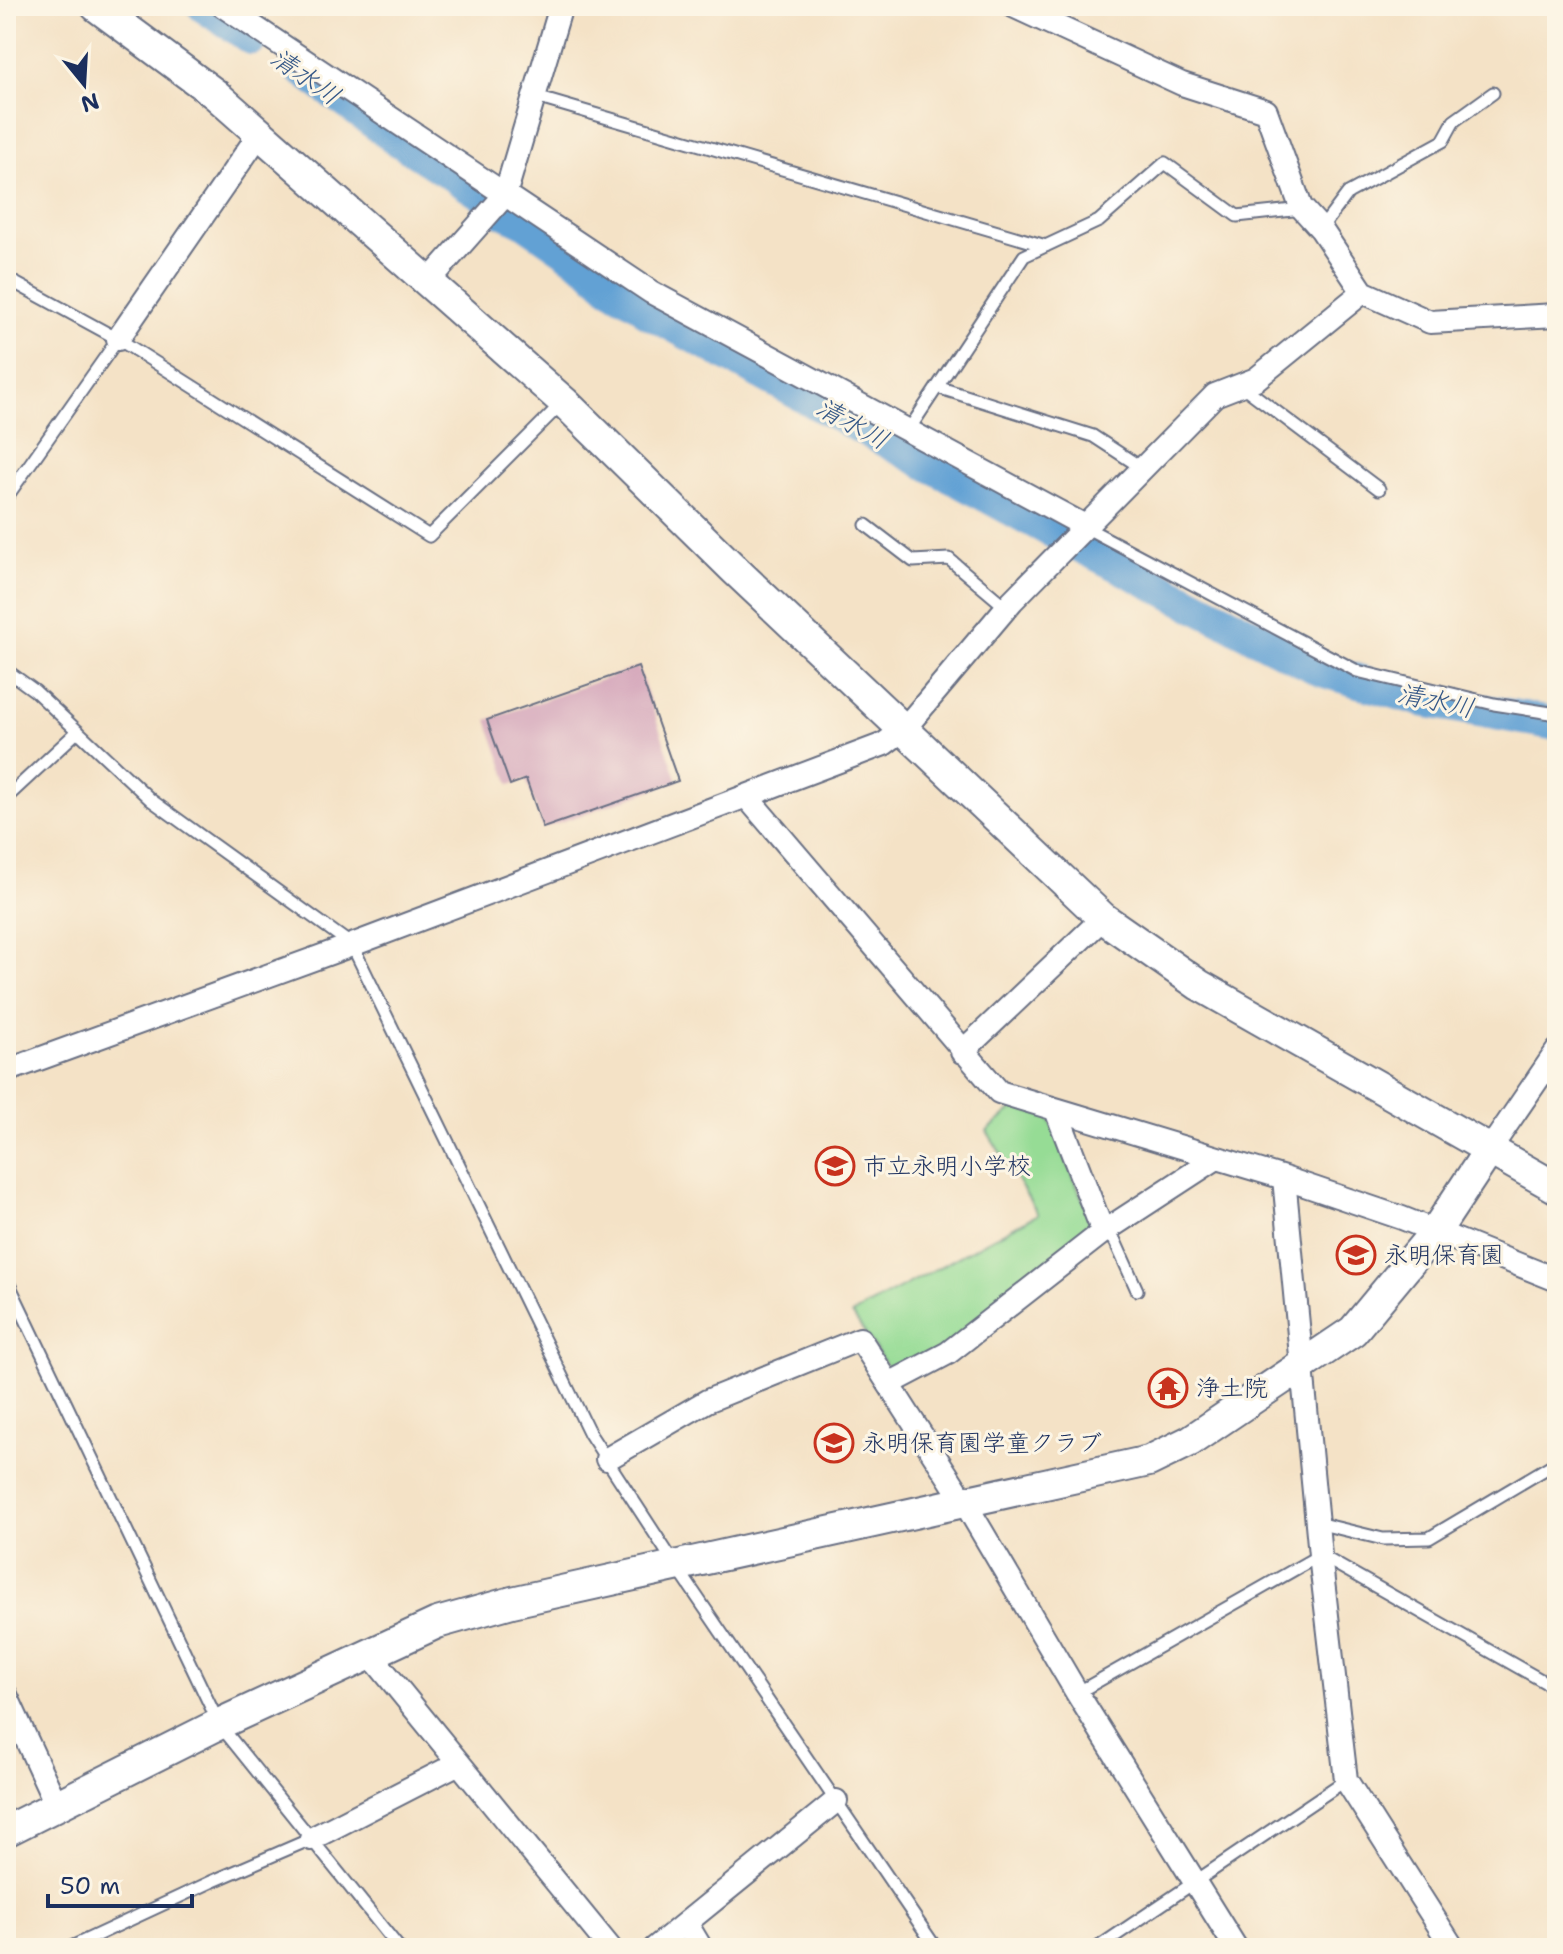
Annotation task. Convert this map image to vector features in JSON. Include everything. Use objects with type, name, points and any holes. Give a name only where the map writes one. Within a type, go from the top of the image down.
[{"type":"street","points":[[96,6],[215,94],[564,402],[1103,918],[1199,985],[1557,1188]]},
{"type":"street","points":[[223,6],[651,292],[1085,526]]},
{"type":"street","points":[[428,282],[505,195],[561,6]]},
{"type":"street","points":[[1013,6],[1182,84],[1266,111],[1303,209],[1321,229],[1363,292],[1430,322],[1557,315]]},
{"type":"street","points":[[118,339],[260,133]]},
{"type":"street","points":[[6,1071],[352,945],[884,744],[904,729],[1007,608],[1215,395],[1256,379],[1363,292]]},
{"type":"street","points":[[746,796],[999,1092],[1284,1178],[1402,1218],[1557,1280]]},
{"type":"street","points":[[962,1052],[1103,918]]},
{"type":"street","points":[[6,1831],[219,1724],[437,1623],[512,1602],[1149,1461],[1190,1441],[1353,1331],[1435,1232],[1557,1051]]},
{"type":"street","points":[[1056,1110],[1103,1232]]},
{"type":"street","points":[[889,1384],[948,1353],[1103,1232],[1215,1159]]},
{"type":"street","points":[[1284,1178],[1320,1555],[1346,1780],[1453,1948]]},
{"type":"street","points":[[607,1459],[707,1401],[860,1339],[965,1503],[1077,1693],[1236,1948]]},
{"type":"street","points":[[370,1654],[610,1948]]},
{"type":"street","points":[[6,1695],[56,1804]]},
{"type":"street","points":[[311,1839],[459,1763]]},
{"type":"street","points":[[655,1948],[836,1801]]},
{"type":"street","points":[[686,1923],[701,1948]]},
{"type":"lane","points":[[1321,229],[1348,193],[1443,141],[1454,121],[1493,93]]},
{"type":"lane","points":[[536,97],[1046,246]]},
{"type":"lane","points":[[908,431],[1024,256],[1099,221],[1165,163],[1237,216],[1303,209]]},
{"type":"lane","points":[[6,278],[118,339],[429,536],[564,402]]},
{"type":"lane","points":[[6,498],[118,339]]},
{"type":"lane","points":[[1240,385],[1379,489]]},
{"type":"lane","points":[[937,387],[1093,436],[1142,468]]},
{"type":"lane","points":[[866,525],[913,561],[949,559],[1007,608]]},
{"type":"lane","points":[[1085,526],[1357,671],[1494,704],[1557,714]]},
{"type":"lane","points":[[6,670],[35,691],[151,800],[352,945],[590,1434],[936,1948]]},
{"type":"lane","points":[[6,798],[78,731]]},
{"type":"lane","points":[[1103,1232],[1115,1241],[1137,1290]]},
{"type":"lane","points":[[6,1278],[219,1724],[399,1948]]},
{"type":"lane","points":[[1317,1523],[1383,1539],[1429,1538],[1557,1462]]},
{"type":"lane","points":[[1077,1693],[1320,1555],[1557,1689]]},
{"type":"lane","points":[[1097,1948],[1346,1780]]},
{"type":"lane","points":[[69,1948],[311,1839]]},
{"type":"green space","points":[[1014,1108],[1049,1117],[1093,1225],[1091,1233],[949,1346],[893,1375],[852,1314],[1038,1214],[987,1131]]},
{"type":"building","points":[[638,667],[678,781],[543,828],[526,779],[510,785],[487,720]]},
{"type":"waterway","name":"清水川","points":[[204,6],[252,38]]},
{"type":"waterway","name":"清水川","points":[[300,68],[397,139],[481,193],[499,209],[524,221],[589,266],[612,287],[643,305],[649,312],[1050,530],[1321,670],[1422,700],[1557,724]]},
{"type":"place","name":"市立永明小学校","points":[[835,1166]]},
{"type":"place","name":"永明保育園","points":[[1356,1255]]},
{"type":"place","name":"浄土院","points":[[1168,1388]]},
{"type":"place","name":"永明保育園学童クラブ","points":[[834,1443]]}]
